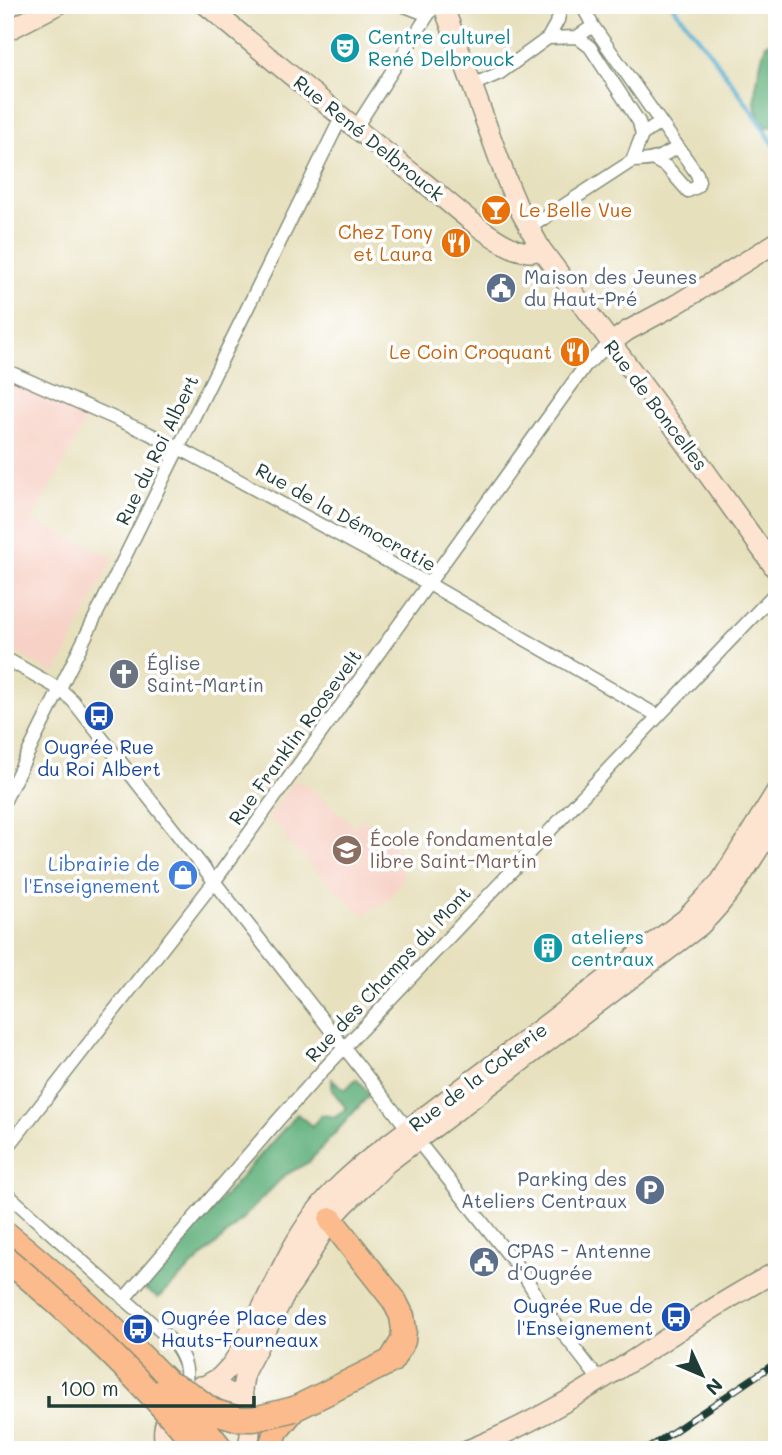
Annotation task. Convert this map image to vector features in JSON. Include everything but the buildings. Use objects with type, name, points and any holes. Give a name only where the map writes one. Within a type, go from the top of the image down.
[{"type":"highway","points":[[176,1389],[190,1394],[212,1411],[239,1419],[254,1419],[294,1409],[391,1361],[403,1341],[402,1316],[394,1300],[331,1220]]},
{"type":"highway","points":[[5,1233],[116,1329],[176,1389],[222,1450]]},
{"type":"highway","points":[[5,1258],[101,1342],[201,1450]]},
{"type":"highway","points":[[258,1447],[294,1409]]},
{"type":"main road","points":[[5,32],[57,5]]},
{"type":"main road","name":"Rue René Delbrouck","points":[[206,5],[348,123],[492,235],[523,251],[535,253],[541,249]]},
{"type":"main road","name":"Rue de Boncelles","points":[[435,8],[472,85],[507,181],[541,249],[674,426],[777,571]]},
{"type":"main road","points":[[611,343],[777,242]]},
{"type":"main road","name":"Rue de la Cokerie","points":[[258,1447],[250,1432],[244,1408],[242,1389],[246,1368],[288,1289],[331,1220],[413,1135],[691,914],[720,883],[777,790]]},
{"type":"main road","name":"Rue de la Cokerie","points":[[176,1389],[206,1385],[220,1377],[232,1364],[287,1258],[328,1196],[344,1181],[413,1135],[700,926],[736,886],[777,819]]},
{"type":"main road","points":[[467,1450],[518,1428],[600,1381],[705,1313],[777,1271]]},
{"type":"main road","points":[[206,1385],[218,1386],[228,1392],[244,1408]]},
{"type":"main road","points":[[169,1450],[163,1438],[163,1429],[176,1389]]},
{"type":"street","points":[[402,5],[435,8]]},
{"type":"street","points":[[582,5],[593,26],[697,174],[697,187],[688,191],[667,167],[654,160]]},
{"type":"street","points":[[472,85],[500,73],[548,38],[558,20],[561,7]]},
{"type":"street","name":"Rue du Roi Albert","points":[[5,800],[179,449],[348,123],[435,8]]},
{"type":"street","points":[[548,38],[577,37],[593,26]]},
{"type":"street","points":[[577,37],[590,47],[639,121],[642,135],[632,161]]},
{"type":"street","points":[[642,135],[660,123]]},
{"type":"street","points":[[529,229],[632,161],[654,160],[678,147]]},
{"type":"street","name":"Rue Franklin Roosevelt","points":[[5,1151],[214,882],[585,366],[611,343]]},
{"type":"street","name":"Rue de la Démocratie","points":[[5,370],[179,449],[429,584],[658,716]]},
{"type":"street","name":"Rue des Champs du Mont","points":[[124,1299],[285,1112],[777,592]]},
{"type":"street","points":[[5,658],[61,690],[73,701],[522,1272],[548,1314],[600,1381]]},
{"type":"street","points":[[5,1192],[163,1333],[184,1356],[187,1371],[176,1389]]},
{"type":"shaded area","points":[[5,380],[86,417],[67,458],[31,520],[113,558],[58,670],[52,672],[5,647]]},
{"type":"shaded area","name":"École fondamentale libre Saint-Martin","points":[[296,779],[354,826],[362,818],[409,860],[402,869],[400,884],[388,900],[363,915],[285,840],[285,832],[268,818]]},
{"type":"green space","points":[[777,40],[777,126],[766,127],[755,105],[756,88],[766,44]]},
{"type":"green space","points":[[332,1079],[345,1090],[356,1079],[370,1094],[309,1162],[285,1175],[158,1298],[143,1288],[297,1114],[312,1126],[322,1115],[336,1117],[346,1108],[332,1090]]},
{"type":"waterway","points":[[672,5],[709,51],[777,149]]},
{"type":"railway","points":[[646,1450],[777,1362]]},
{"type":"place","name":"Centre culturel René Delbrouck","points":[[345,48]]},
{"type":"place","name":"Le Belle Vue","points":[[496,210]]},
{"type":"place","name":"Chez Tony et Laura","points":[[456,243]]},
{"type":"place","name":"Maison des Jeunes du Haut-Pré","points":[[501,288]]},
{"type":"place","name":"Le Coin Croquant","points":[[575,352]]},
{"type":"place","name":"Église Saint-Martin","points":[[124,674]]},
{"type":"place","name":"Ougrée Rue du Roi Albert","points":[[99,716]]},
{"type":"place","name":"École fondamentale libre Saint-Martin","points":[[347,850]]},
{"type":"place","name":"Librairie de l'Enseignement","points":[[183,875]]},
{"type":"place","name":"ateliers centraux","points":[[548,948]]},
{"type":"place","name":"Parking des Ateliers Centraux","points":[[650,1190]]},
{"type":"place","name":"CPAS - Antenne d'Ougrée","points":[[484,1262]]},
{"type":"place","name":"Ougrée Rue de l'Enseignement","points":[[676,1317]]},
{"type":"place","name":"Ougrée Place des Hauts-Fourneaux","points":[[138,1329]]}]
